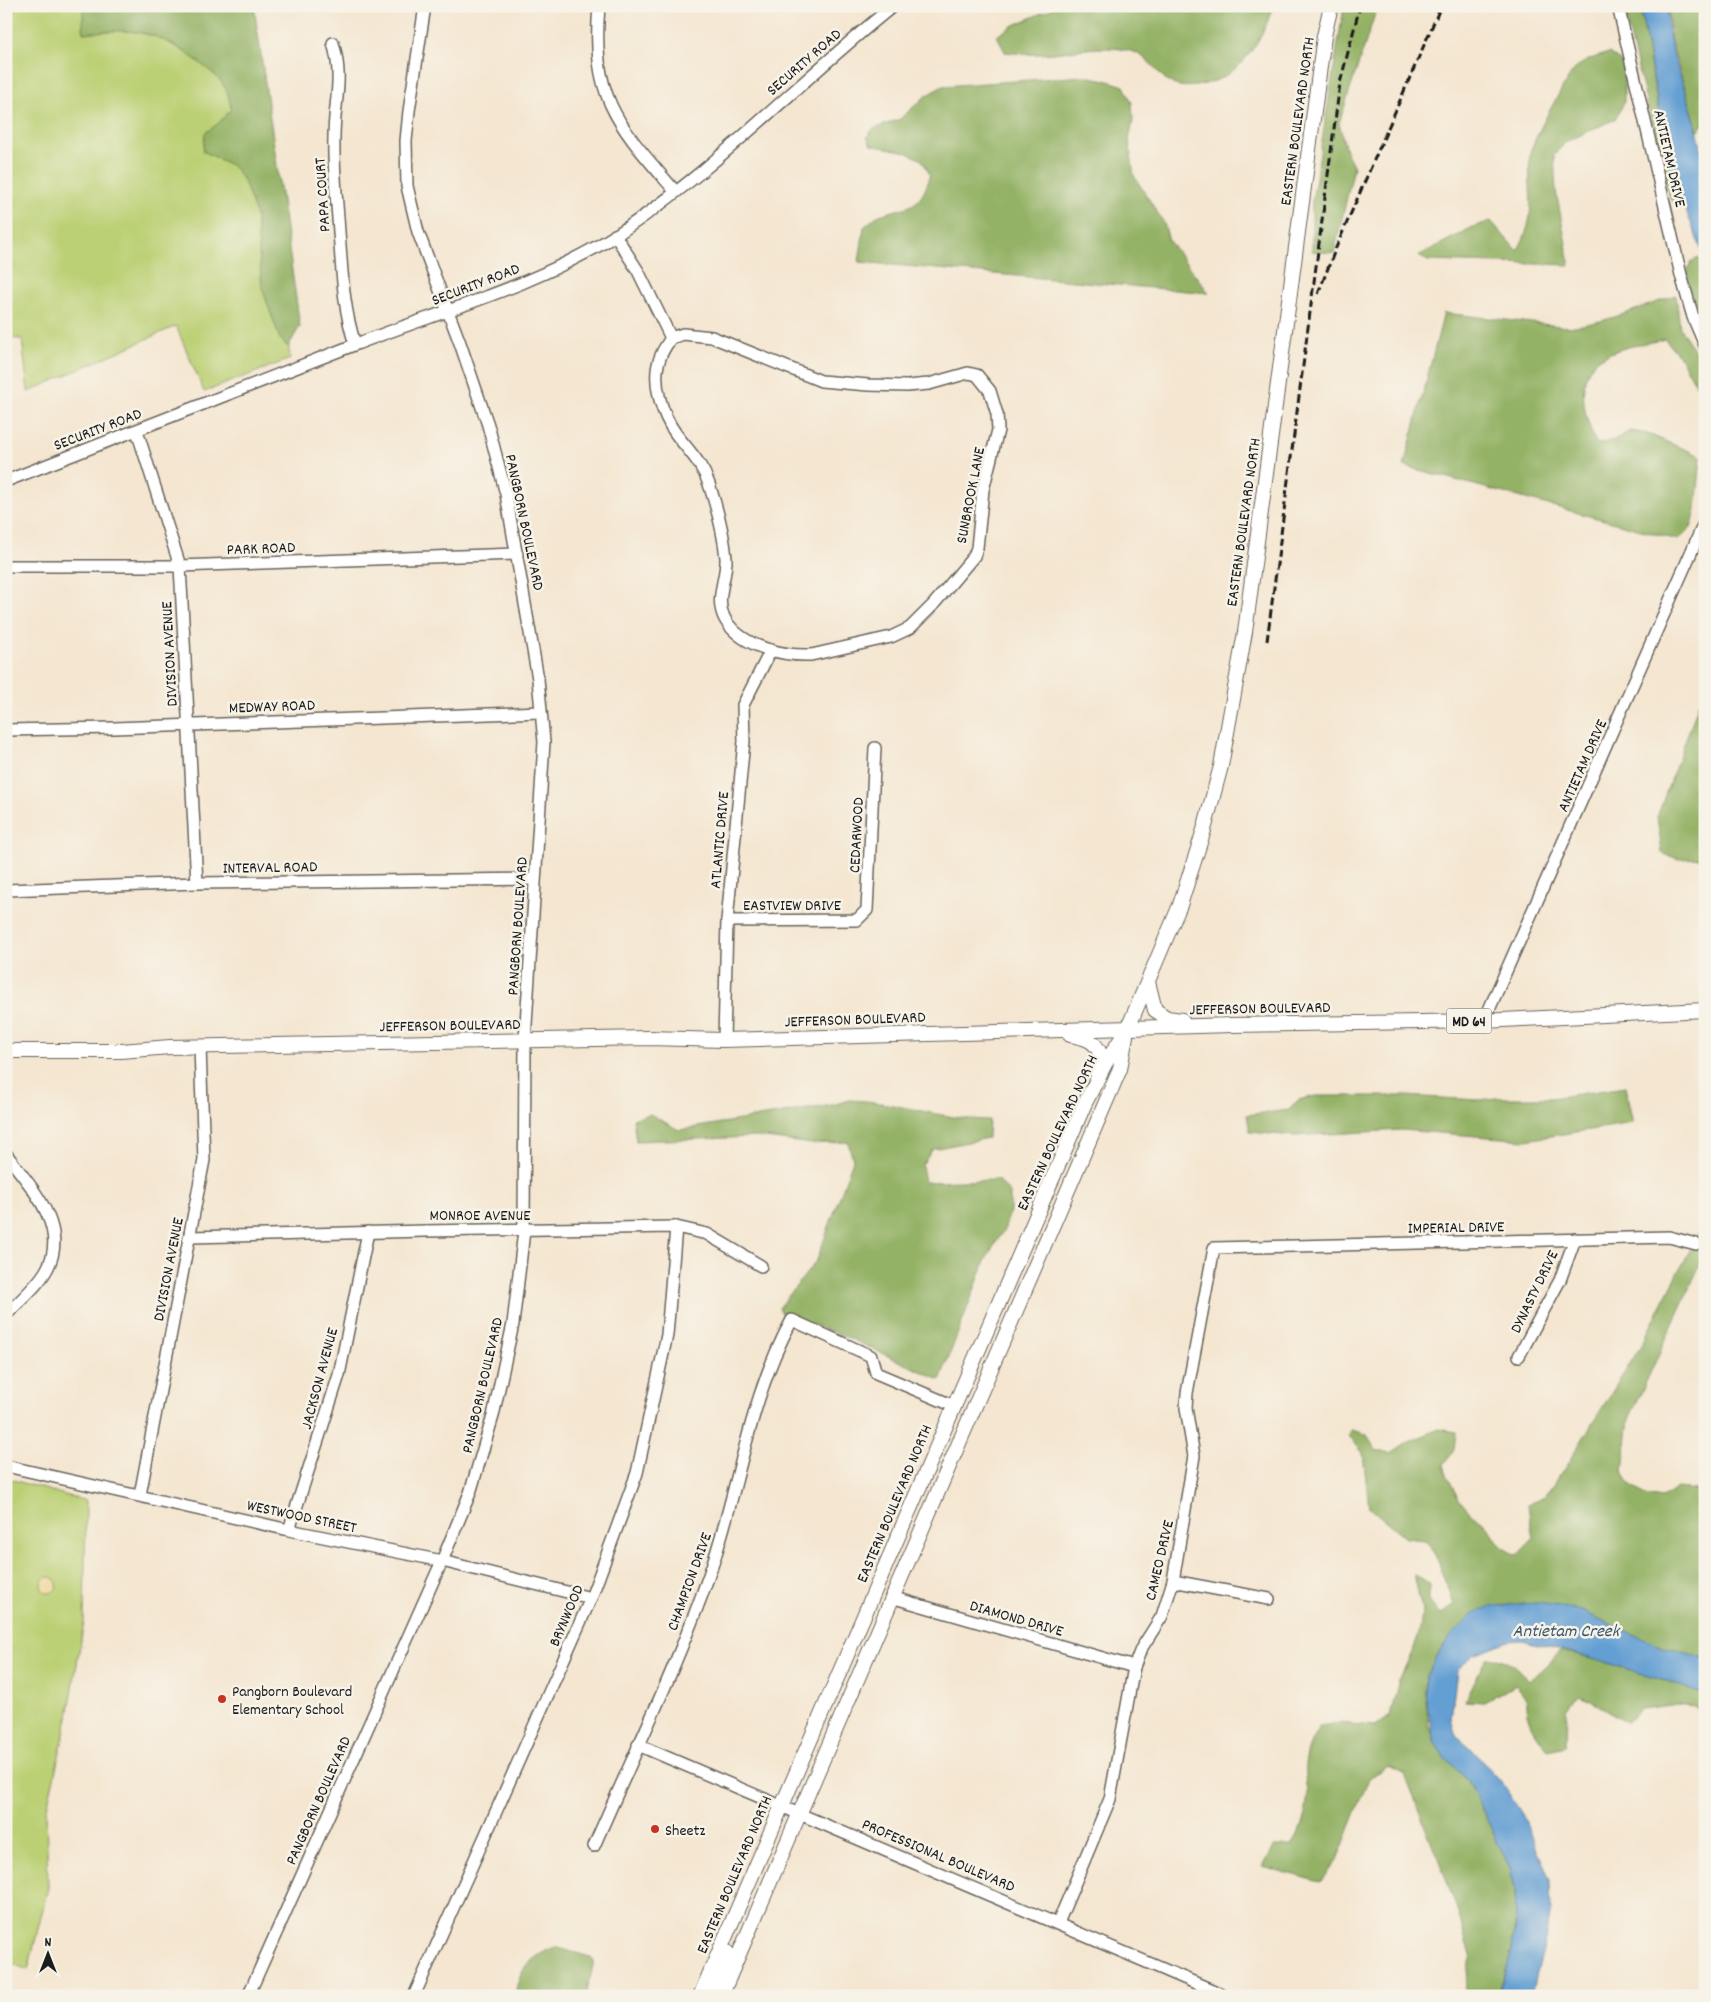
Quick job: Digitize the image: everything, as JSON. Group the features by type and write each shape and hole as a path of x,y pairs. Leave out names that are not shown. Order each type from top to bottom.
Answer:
{"main road":[{"name":"EASTERN BOULEVARD NORTH","path":"700,1996 1085,1103 1105,1064 1128,1028 1148,982 1180,905 1204,830 1235,696 1324,36 1331,6"},
{"path":"1148,982 1155,1010 1167,1018 1232,1025"},
{"name":"JEFFERSON BOULEVARD","path":"6,1051 121,1051 200,1047 525,1040 724,1040 1232,1025 1484,1021 1705,1010"},
{"name":"EASTERN BOULEVARD NORTH","path":"720,1996 1120,1069 1128,1028"},
{"path":"1042,1030 1088,1039 1097,1048 1100,1061 1085,1103"},
{"path":"932,1502 932,1483 958,1420 959,1412 954,1406"},
{"path":"891,1598 886,1590 887,1578 918,1504 922,1481"},
{"path":"720,1996 716,1983 724,1964 744,1893"}],"street":[{"name":"PANGBORN BOULEVARD","path":"248,1996 442,1561 470,1493 493,1416 513,1324 524,1231 525,1040 543,751 538,679 506,494 488,425 411,209 405,165 409,111 426,6"},
{"path":"599,6 598,59 601,80 609,102 624,129 675,191"},
{"name":"SECURITY ROAD","path":"6,481 555,268 615,235 675,191 893,6"},
{"name":"ANTIETAM DRIVE","path":"1618,6 1681,275 1692,317 1705,345"},
{"name":"PAPA COURT","path":"333,43 340,80 335,113 334,160 345,308 355,344"},
{"path":"615,235 638,271 671,338"},
{"name":"SUNBROOK LANE","path":"684,334 712,336 821,381 834,383 907,386 929,384 968,373 977,375 985,383 994,400 998,430 983,490 976,548 967,565 933,605 910,628 891,637 811,655 787,654 771,650 738,634 722,611 720,601 726,558 709,484 694,454 670,424 660,401 659,362 671,338 684,334"},
{"name":"DIVISION AVENUE","path":"137,431 180,566 196,883"},
{"name":"ANTIETAM DRIVE","path":"1484,1021 1705,521"},
{"name":"PARK ROAD","path":"6,566 180,566 517,554"},
{"name":"ATLANTIC DRIVE","path":"724,1040 727,921 744,742 743,705 771,650"},
{"name":"MEDWAY ROAD","path":"6,730 114,728 540,712"},
{"name":"CEDARWOOD","path":"857,920 867,910 876,748"},
{"name":"INTERVAL ROAD","path":"6,890 196,883 534,879"},
{"name":"EASTVIEW DRIVE","path":"727,921 857,920"},
{"name":"DIVISION AVENUE","path":"140,1495 204,1160 200,1047"},
{"path":"6,1154 31,1187 49,1216 55,1244 47,1269 6,1315"},
{"name":"MONROE AVENUE","path":"190,1238 368,1232 524,1231 676,1227 708,1234 761,1266"},
{"name":"BRYNWOOD","path":"414,1996 591,1598 637,1473 667,1335 676,1227"},
{"name":"JACKSON AVENUE","path":"289,1530 339,1375 368,1232"},
{"name":"IMPERIAL DRIVE","path":"1214,1248 1669,1236 1696,1244"},
{"name":"DYNASTY DRIVE","path":"1519,1356 1560,1280 1575,1239"},
{"name":"CAMEO DRIVE","path":"1058,1923 1110,1799 1134,1667 1141,1648 1162,1616 1173,1582 1194,1456 1186,1408 1187,1393 1214,1248"},
{"name":"CHAMPION DRIVE","path":"594,1846 688,1633 726,1522 769,1369 792,1320 871,1356 876,1373 954,1406"},
{"name":"WESTWOOD STREET","path":"6,1466 289,1530 442,1561 591,1598"},
{"path":"1173,1582 1269,1599"},
{"name":"DIAMOND DRIVE","path":"891,1598 1134,1667"},
{"name":"PROFESSIONAL BOULEVARD","path":"638,1744 782,1804 1226,1996"}],"green space":[{"path":"6,6 254,6 290,359 204,392 176,326 28,392 22,339 6,338"},
{"path":"83,6 254,6 300,326 288,347 280,339 262,288 256,215 244,181 233,166 203,151 205,133 219,123 231,109 228,93 222,82 185,52 158,38 145,34 117,31 83,33"},
{"path":"1058,6 1273,6 1262,34 1246,58 1235,69 1224,77 1210,83 1187,87 1175,85 1167,81 1149,62 1131,51 1097,48 1036,54 1005,52 997,36 1012,26"},
{"path":"1344,6 1380,6 1375,14 1339,123 1346,151 1354,167 1334,253 1312,251 1312,202"},
{"path":"1623,6 1640,6 1670,169 1687,210 1670,199"},
{"path":"1668,6 1705,6 1705,122 1698,131 1671,42"},
{"path":"1609,53 1624,64 1624,103 1615,119 1566,142 1554,155 1556,191 1570,265 1428,261 1418,256 1473,227 1491,221 1517,251 1524,238 1530,215 1530,154 1543,123 1572,72 1584,62"},
{"path":"1085,76 1124,86 1132,103 1133,121 1129,139 1134,176 1164,223 1169,241 1209,293 859,262 864,227 878,216 913,204 923,195 930,175 922,160 906,152 871,145 867,137 873,129 900,119 927,95 943,86"},
{"path":"1699,258 1705,272 1705,319 1683,281 1691,262"},
{"path":"1676,295 1680,328 1705,366 1705,383 1696,385 1681,358 1665,339 1623,349 1599,359 1591,367 1586,377 1584,400 1589,424 1597,444 1614,440 1630,431 1648,434 1701,456 1696,510 1691,528 1678,540 1404,466 1444,313 1568,327 1609,319"},
{"path":"1705,687 1705,858 1678,859 1662,853 1657,817"},
{"path":"1625,1087 1633,1123 1526,1140 1401,1130 1294,1136 1250,1132 1247,1115 1289,1110 1298,1100 1315,1096 1406,1096 1479,1100 1497,1098 1552,1098"},
{"path":"849,1100 867,1101 954,1117 989,1120 988,1138 933,1149 922,1165 925,1182 998,1180 1010,1193 1010,1211 1005,1228 986,1259 940,1380 851,1339 782,1313 779,1308 817,1260 853,1160 848,1142 812,1144 758,1137 636,1141 633,1119 650,1114 679,1130 832,1105"},
{"path":"1705,1221 1705,1254 1629,1419 1623,1471 1630,1485 1645,1495 1662,1498 1677,1488 1696,1490 1705,1495 1705,1658 1664,1647 1574,1608 1472,1615 1450,1637 1426,1676 1425,1693 1429,1727 1446,1760 1468,1780 1510,1867 1515,1889 1516,1915 1512,1950 1498,1996 1464,1996 1471,1959 1455,1903 1405,1774 1389,1766 1369,1778 1337,1861 1321,1882 1263,1867 1274,1846 1292,1846 1301,1827 1307,1801 1305,1762 1313,1737 1320,1726 1339,1723 1375,1726 1390,1716 1399,1680 1420,1630 1422,1611 1414,1574 1429,1584 1429,1601 1440,1615 1454,1605 1435,1555 1425,1540 1406,1538 1369,1507 1363,1453 1349,1436 1351,1430 1367,1434 1375,1450 1391,1453 1406,1443 1439,1429 1456,1432 1454,1450 1444,1465 1454,1490 1465,1507 1483,1522 1498,1542 1511,1553 1517,1555 1533,1539 1528,1505 1544,1497 1552,1488 1639,1349"},
{"path":"6,1478 86,1501 84,1622 68,1717 46,1812 48,1888 28,1970 6,1961"},
{"path":"1561,1651 1596,1659 1705,1694 1705,1715 1695,1706 1677,1704 1641,1709 1627,1721 1578,1696 1567,1710 1566,1746 1548,1750 1532,1727 1526,1699 1516,1685 1484,1702 1465,1701 1486,1658 1501,1659 1510,1663 1529,1681"},
{"path":"555,1947 590,1957 594,1961 586,1996 515,1996 523,1971 539,1955"}],"sand":[{"path":"49,1577 57,1585 49,1593 41,1585"}],"water":[{"path":"1640,6 1668,6 1668,22 1673,54 1694,117 1701,148 1705,196 1705,259 1670,169"},
{"name":"Antietam Creek","path":"1538,1603 1574,1608 1664,1647 1705,1658 1705,1694 1596,1659 1522,1640 1509,1641 1474,1654 1457,1671 1451,1718 1456,1735 1470,1747 1500,1780 1522,1814 1550,1880 1551,1909 1546,1940 1531,1996 1498,1996 1512,1950 1516,1915 1515,1889 1510,1868 1468,1780 1446,1760 1434,1742 1425,1693 1426,1676 1450,1637 1472,1615 1491,1606"}],"railway":[{"path":"1267,641 1340,83 1360,6"},
{"path":"1318,294 1335,250 1441,6"}],"place":[{"name":"Pangborn Boulevard Elementary School","path":"222,1699"},
{"name":"Sheetz","path":"655,1829"}]}
